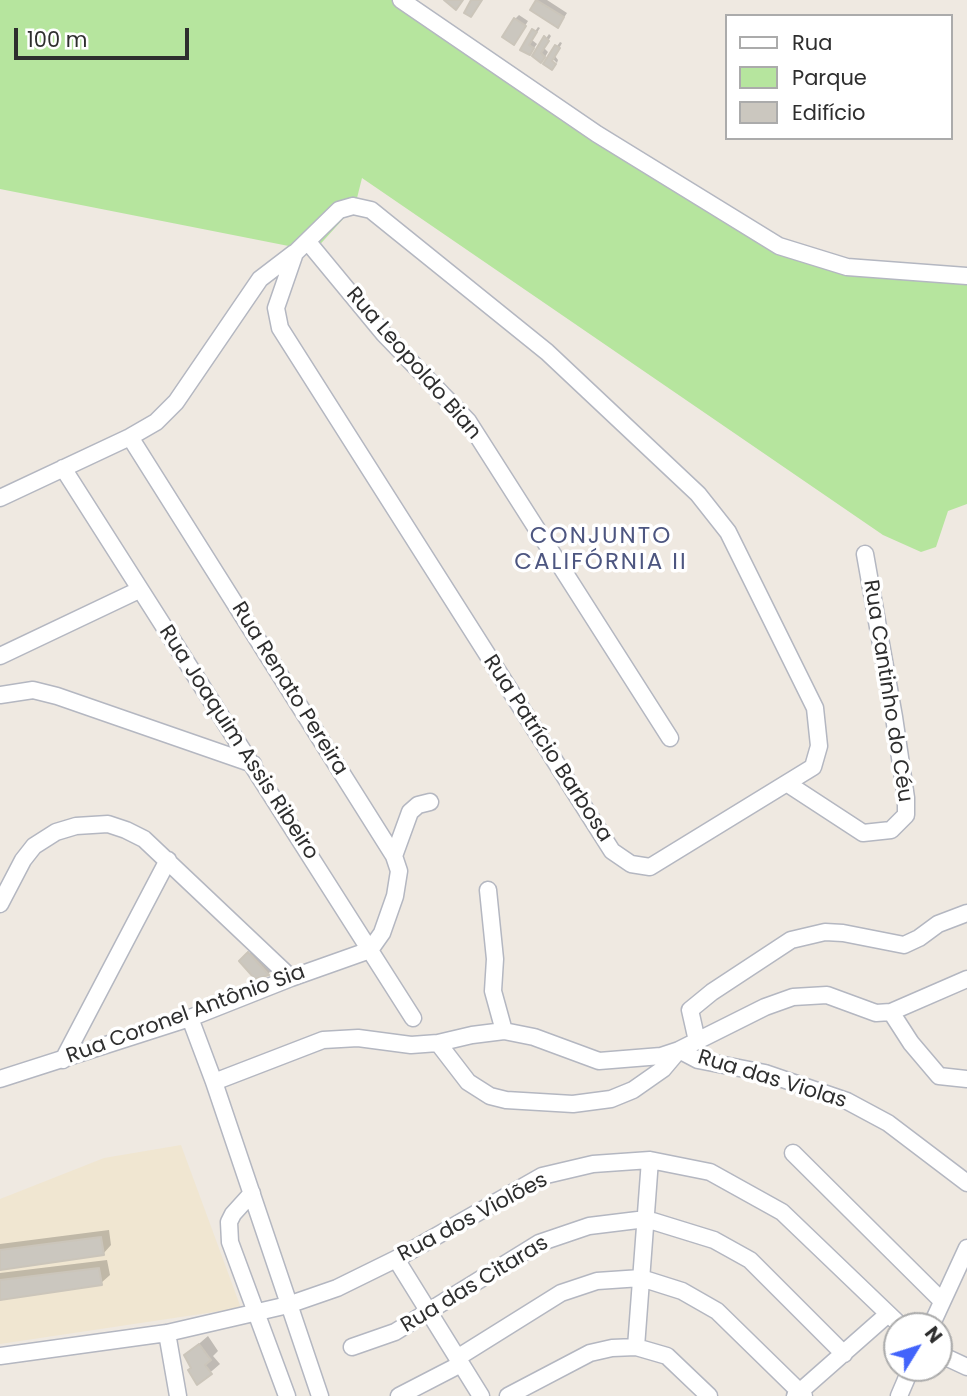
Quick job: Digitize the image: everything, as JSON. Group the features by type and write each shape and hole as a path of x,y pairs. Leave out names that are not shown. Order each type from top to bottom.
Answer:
{"street":[{"path":"401,0 597,134 779,246 847,267 967,276"},
{"name":"Rua Patrício Barbosa","path":"353,206 371,210 547,352 698,494 728,532 815,708 819,746 813,767 788,784 650,867 631,864 612,851 280,328 276,308 301,247 340,211 353,206"},
{"path":"0,498 156,422 176,402 260,279 301,247"},
{"name":"Rua Leopoldo Bian","path":"301,247 468,421 670,738"},
{"name":"Rua Renato Pereira","path":"130,437 394,856 399,871 395,896 382,933 370,950"},
{"name":"Rua Joaquim Assis Ribeiro","path":"63,468 413,1018"},
{"name":"Rua Cantinho do Céu","path":"788,784 863,833 891,830 906,815 894,717 865,554"},
{"path":"0,656 139,590"},
{"path":"0,695 33,690 57,696 253,764"},
{"path":"394,856 410,812 418,805 430,802"},
{"path":"0,904 23,860 34,846 56,832 76,826 108,824 144,839 291,978"},
{"path":"63,1059 168,860"},
{"path":"488,890 495,959 493,991 504,1031"},
{"path":"697,1041 690,1010 712,992 791,940 825,932 904,945 938,924 967,913"},
{"name":"Rua Coronel Antônio Sia","path":"0,1079 190,1018 370,950"},
{"path":"967,979 891,1012 911,1043 939,1076 967,1079"},
{"name":"Rua das Violas","path":"214,1082 323,1040 358,1038 411,1045 504,1031 534,1037 599,1061 661,1056 679,1050 765,1007 793,997 827,995 876,1013 891,1012"},
{"path":"190,1018 253,1194 315,1395"},
{"path":"438,1043 468,1082 489,1096 506,1100 573,1104 611,1099 633,1090 663,1069 679,1050"},
{"name":"Rua das Violas","path":"679,1050 698,1060 765,1073 847,1101 888,1123 967,1183"},
{"path":"793,1153 942,1301"},
{"path":"636,1347 650,1160"},
{"name":"Rua dos Violões","path":"0,1356 167,1333 288,1305 337,1288 397,1259 542,1176 593,1164 650,1160 710,1172 782,1212 886,1312"},
{"path":"253,1194 240,1205 229,1222 230,1242 287,1396"},
{"path":"229,1222 239,1216 251,1218 268,1242"},
{"name":"Rua das Citaras","path":"352,1347 395,1332 539,1243 589,1226 646,1219 715,1240 751,1260 844,1354"},
{"path":"937,1312 967,1248"},
{"path":"397,1259 481,1396"},
{"path":"399,1396 459,1361 561,1293 597,1281 641,1278 682,1291 717,1311 800,1395 883,1319"},
{"path":"167,1333 175,1396"},
{"path":"508,1396 590,1353 612,1348 636,1347 667,1356 709,1396"}],"shaded area":[{"path":"181,1145 241,1308 0,1344 0,1199 104,1158"}],"green space":[{"path":"0,0 399,0 778,247 846,268 967,277 967,504 948,511 936,547 921,552 883,535 362,178 355,206 314,251 0,189"}],"building":[{"path":"444,0 463,0 456,10"},
{"path":"471,0 482,0 471,17 464,13"},
{"path":"536,0 564,17 558,28 530,10"},
{"path":"514,18 526,26 514,45 502,37"},
{"path":"532,29 537,32 529,45 534,48 530,55 520,50"},
{"path":"544,36 549,41 541,53 545,57 541,63 532,56"},
{"path":"555,45 560,48 552,61 556,64 552,70 543,64"},
{"path":"248,952 269,975 255,979 239,961"},
{"path":"101,1237 104,1255 0,1270 0,1250"},
{"path":"99,1268 102,1285 0,1300 0,1280"},
{"path":"199,1344 211,1360 205,1365 212,1374 197,1385 188,1370 191,1368 184,1355"}],"district":[{"name":"CONJUNTO CALIFÓRNIA II","path":"601,550"}]}
